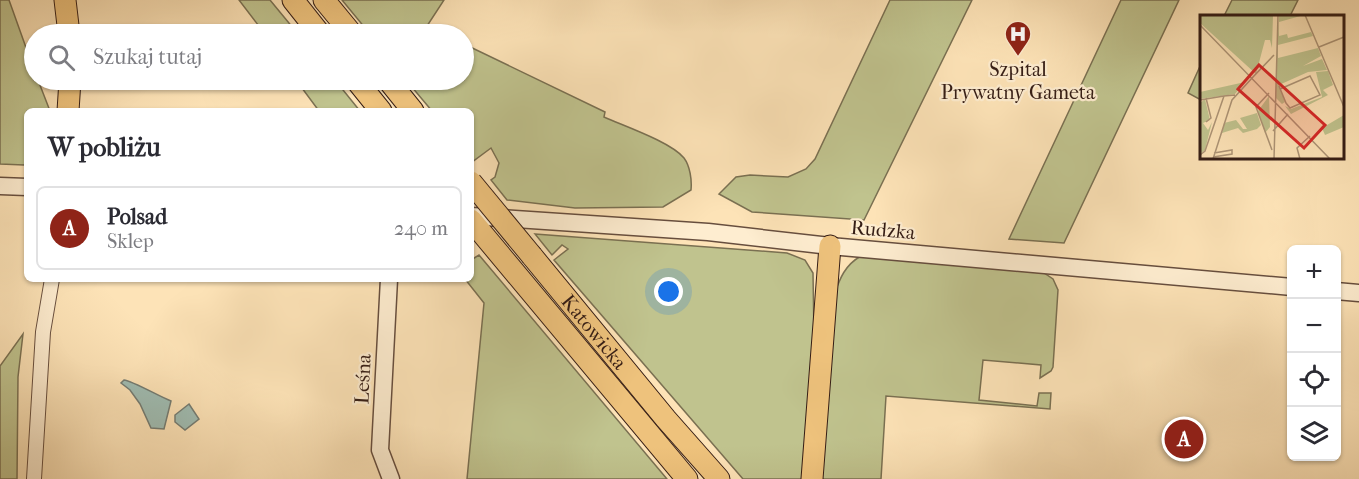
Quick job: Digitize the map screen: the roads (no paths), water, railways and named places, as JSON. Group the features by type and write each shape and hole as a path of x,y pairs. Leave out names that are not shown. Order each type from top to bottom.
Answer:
{"main road":[{"path":"65,0 68,24"},
{"path":"293,0 312,24"},
{"path":"324,0 344,24"},
{"path":"68,108 69,90"},
{"path":"364,90 379,108"},
{"path":"396,90 411,108"},
{"name":"Katowicka","path":"474,186 666,419 719,479"},
{"name":"Katowicka","path":"474,224 687,479"},
{"path":"812,479 830,246"},
{"path":"570,303 633,364 734,479"}],"street":[{"path":"0,186 24,187"},
{"name":"Rudzka","path":"474,216 708,232 830,246 1287,287"},
{"path":"34,479 44,332 52,282"},
{"name":"Leśna","path":"389,282 380,450 391,479"},
{"path":"1341,291 1359,293"}],"water":[{"path":"124,380 171,401 164,429 151,428 140,404 130,390 121,383"},
{"path":"189,404 199,419 185,430 175,422 175,415"}],"place":[{"name":"Szpital Prywatny Gameta","path":"1018,57"},
{"name":"Polsad","path":"1184,439"}]}
